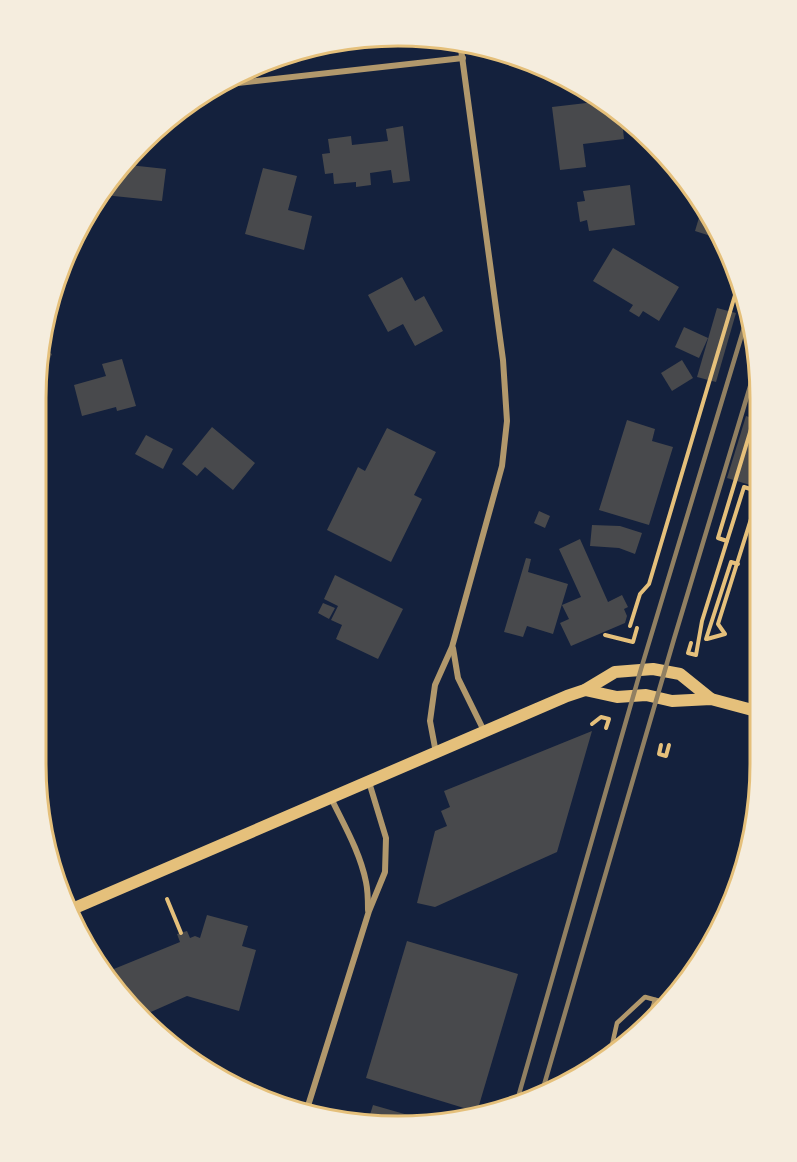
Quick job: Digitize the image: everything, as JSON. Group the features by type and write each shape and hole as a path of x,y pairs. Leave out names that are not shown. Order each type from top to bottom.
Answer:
{"main road":[{"path":"77,907 585,690 615,672 641,669 665,670 680,674 711,699"},
{"path":"585,690 617,697 646,695 672,701 711,699 750,709"}],"street":[{"path":"436,754 430,721 431,707 440,673 452,647 502,466 507,421 503,360 462,52"},
{"path":"245,82 463,58"},
{"path":"452,647 458,678 485,733"},
{"path":"308,1104 369,911 385,872 387,855 384,828 369,782"},
{"path":"331,798 362,866 369,911"}],"lane":[{"path":"612,1043 617,1023 645,997 658,1001"},
{"path":"653,1006 655,1000"}],"path":[{"path":"630,626 640,594 649,584 735,295"},
{"path":"727,541 718,538 750,433"},
{"path":"691,643 688,653 696,656 701,638 702,621 744,487 750,489"},
{"path":"701,638 707,639 725,634 718,624 750,524"},
{"path":"707,639 731,562 738,564"},
{"path":"605,635 633,642 637,628"},
{"path":"592,724 601,717 609,719 606,728"},
{"path":"661,745 659,754 666,756 669,745"},
{"path":"167,899 182,933"}],"building":[{"path":"589,103 623,127 624,139 583,144 586,167 560,170 552,107"},
{"path":"403,126 410,181 393,183 391,170 370,173 371,185 356,187 356,182 334,184 333,173 325,174 322,154 330,153 328,139 351,136 352,145 388,141 386,129"},
{"path":"134,166 166,169 162,201 111,196"},
{"path":"263,168 297,176 288,210 312,216 304,250 245,234"},
{"path":"630,185 635,225 589,231 587,220 580,222 577,202 585,201 583,191"},
{"path":"699,217 710,236 695,231"},
{"path":"613,248 679,287 659,321 643,311 639,317 629,311 633,305 593,281"},
{"path":"402,277 415,301 424,296 443,331 415,346 403,324 388,332 368,295"},
{"path":"717,308 736,313 716,382 697,377"},
{"path":"684,327 708,338 699,358 675,347"},
{"path":"122,359 136,406 117,411 116,407 82,416 74,385 106,376 102,364"},
{"path":"682,360 693,378 672,391 661,373"},
{"path":"746,416 750,417 750,485 727,478"},
{"path":"627,420 655,429 652,441 673,447 649,525 599,510"},
{"path":"212,427 255,463 233,490 205,467 197,476 182,464"},
{"path":"387,428 436,452 414,495 422,499 391,562 327,530 358,467 365,471"},
{"path":"146,435 173,449 163,469 135,454"},
{"path":"539,511 550,516 545,528 534,523"},
{"path":"592,525 620,526 642,533 635,554 619,548 590,546"},
{"path":"580,539 608,602 622,595 628,607 624,609 627,616 625,623 571,646 560,623 569,619 562,605 581,597 559,549"},
{"path":"526,558 531,559 528,572 568,584 553,634 527,626 523,637 504,632"},
{"path":"335,575 403,609 378,659 336,639 342,625 331,620 338,606 324,599"},
{"path":"323,603 335,608 329,619 318,613"},
{"path":"592,731 557,852 435,907 417,903 435,831 447,826 441,811 450,807 444,791"},
{"path":"207,915 248,926 242,946 256,950 239,1011 187,996 150,1012 113,969 180,942 177,934 187,931 190,938 195,936 200,938"},
{"path":"407,941 518,974 479,1106 467,1109 366,1078"},
{"path":"373,1105 410,1116 398,1116 370,1114"}],"railway":[{"path":"519,1094 641,669 744,329"},
{"path":"544,1084 750,387"}]}
